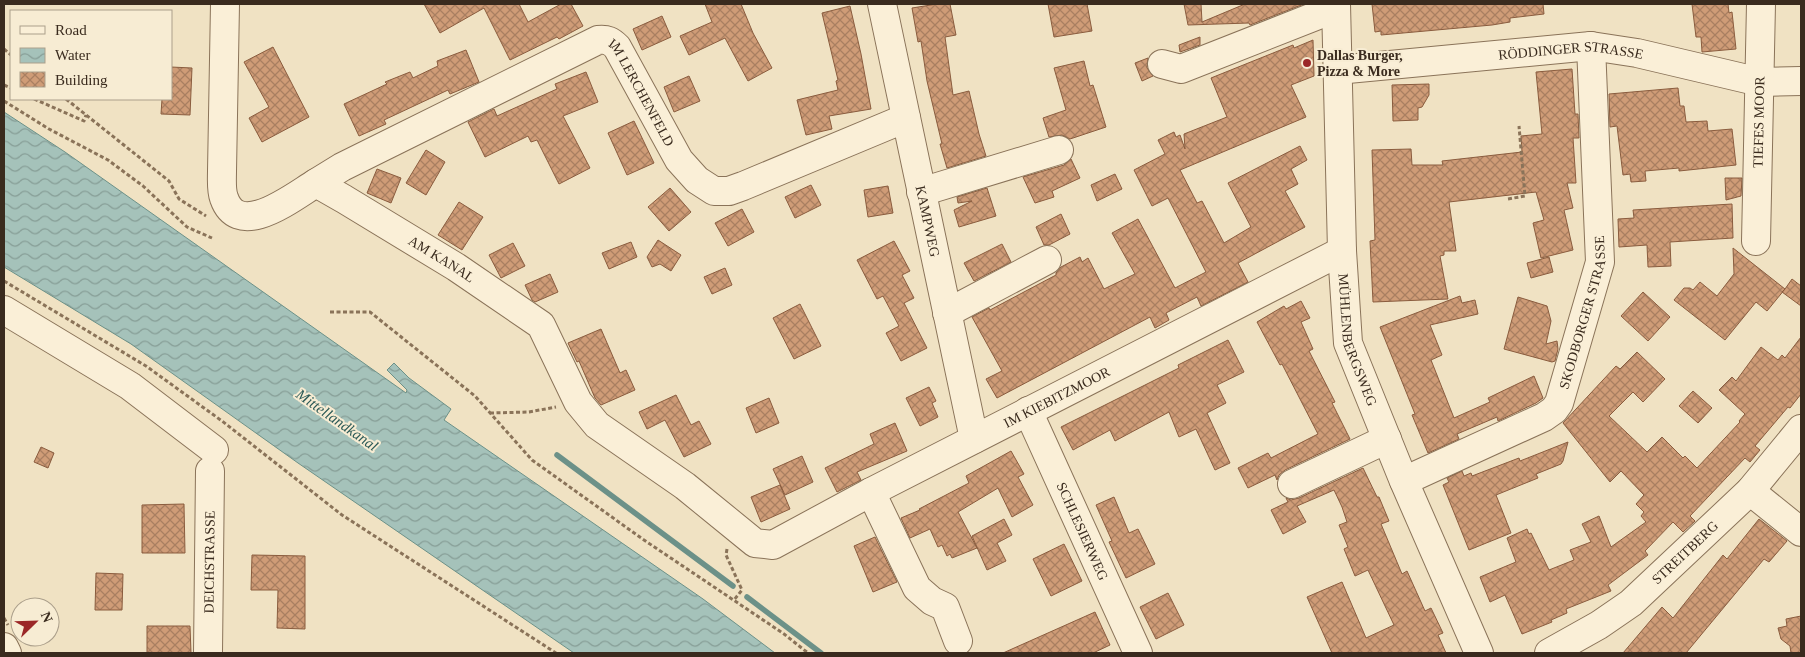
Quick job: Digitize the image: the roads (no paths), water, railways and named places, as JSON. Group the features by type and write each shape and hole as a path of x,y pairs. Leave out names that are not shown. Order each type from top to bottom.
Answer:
{"street":[{"path":"225,4 222,171 224,199 231,209 239,214 248,217 257,216 266,213 316,184"},
{"name":"KAMPWEG","path":"882,4 974,439"},
{"name":"TIEFES MOOR","path":"1756,241 1761,4"},
{"path":"1162,64 1181,69 1336,6"},
{"name":"MÜHLENBERGSWEG","path":"1336,6 1342,251 1348,343 1404,481 1479,653"},
{"name":"IM LERCHENFELD","path":"316,184 342,167 598,40 605,39 612,41 617,48 679,160 697,180 714,191 729,191 743,186 906,118"},
{"name":"RÖDDINGER STRASSE","path":"1337,70 1591,46 1637,54 1760,82 1801,81"},
{"name":"SKODBORGER STRASSE","path":"1404,481 1544,417 1554,410 1559,403 1600,262 1591,46"},
{"path":"921,192 1059,150"},
{"name":"AM KANAL","path":"316,184 456,267 541,325 578,402 597,425 685,486 755,543 774,545"},
{"name":"IM KIEBITZMOOR","path":"774,545 1028,410 1342,251"},
{"path":"947,313 1047,260"},
{"name":"DEICHSTRASSE","path":"4,310 130,386 212,460 208,653"},
{"name":"SCHLESIERWEG","path":"1028,410 1138,653"},
{"name":"STREITBERG","path":"1549,653 1599,625 1631,603 1750,492 1799,436"},
{"path":"1292,484 1387,439"},
{"path":"871,492 917,588 932,600 945,607 958,641"},
{"path":"1750,492 1801,532"},
{"path":"4,647 7,653"}],"water":[{"name":"Mittellandkanal","path":"4,112 65,152 406,393 407,390 387,370 394,363 409,378 451,409 444,420 703,599 775,653 574,653 298,463 131,344 4,267"}],"waterway":[{"path":"557,455 733,586"},
{"path":"747,597 821,653"}],"place":[{"name":"Dallas Burger, Pizza & More","path":"1307,63"}]}
